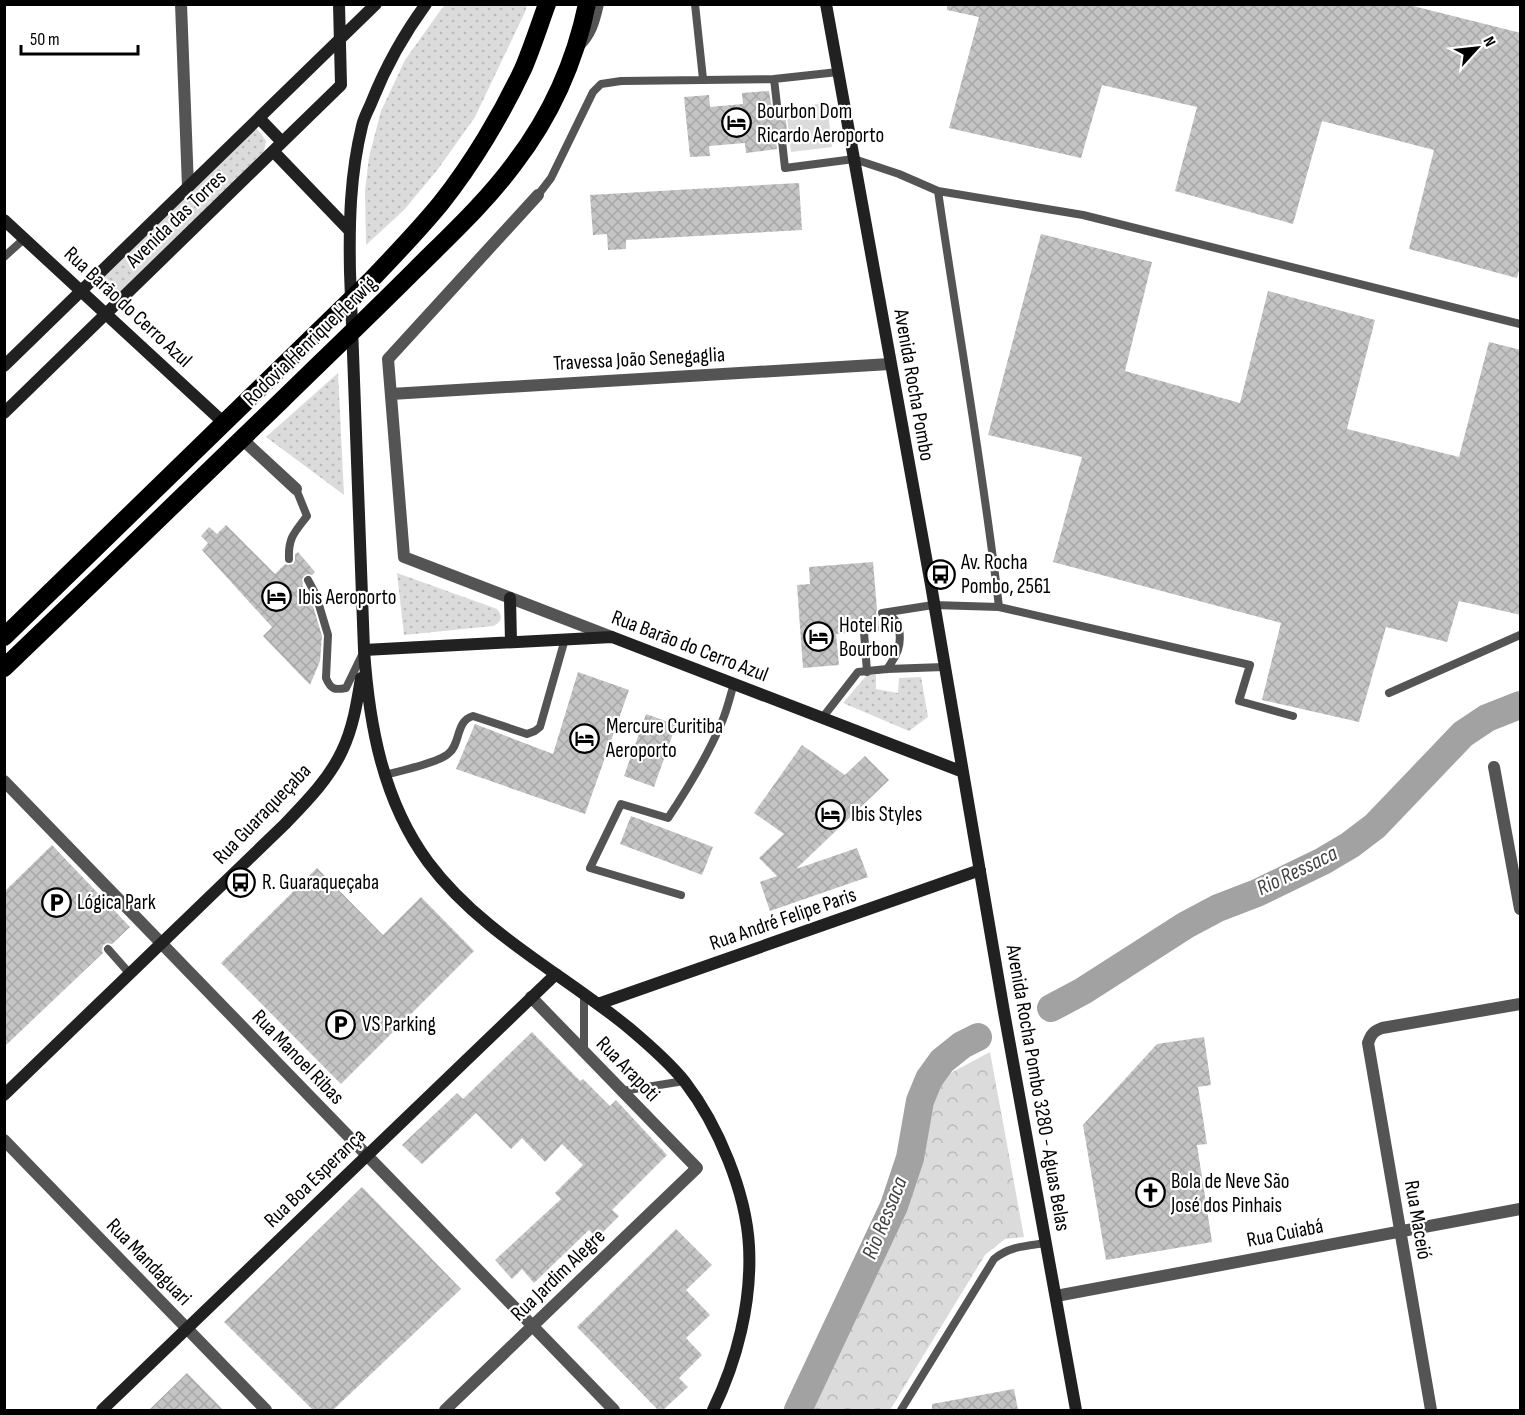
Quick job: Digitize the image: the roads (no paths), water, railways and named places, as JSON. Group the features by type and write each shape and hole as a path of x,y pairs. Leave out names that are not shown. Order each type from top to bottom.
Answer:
{"highway":[{"name":"Rodovia Henrique Herwig","path":"4,637 370,282 417,232 442,202 497,117 523,70 547,4"},
{"name":"Rodovia Henrique Herwig","path":"4,668 368,316 458,227 513,166 533,138 550,108 573,53 587,4"}],"main road":[{"path":"339,4 340,39"},
{"name":"Avenida das Torres","path":"4,366 376,4"},
{"path":"426,4 396,51 363,123 351,190 350,283 364,650 374,732 385,776 397,807 428,861 450,889 498,931 598,1004 659,1055 684,1081 718,1135 731,1166 742,1204 749,1245 749,1277 744,1315 735,1354 713,1410"},
{"name":"Avenida Rocha Pombo","path":"826,4 963,772"},
{"name":"Avenida das Torres","path":"4,413 341,85 340,39"},
{"path":"259,118 278,147 349,230"},
{"name":"Rua Barão do Cerro Azul","path":"4,220 224,423"},
{"path":"510,598 511,642"},
{"path":"364,650 612,637"},
{"name":"Rua Barão do Cerro Azul","path":"612,637 963,772"},
{"name":"Rua Guaraqueçaba","path":"4,1095 308,800 342,751 352,725 364,650"},
{"name":"Avenida Rocha Pombo 3280 - Aguas Belas","path":"963,772 1076,1410"},
{"name":"Rua André Felipe Paris","path":"598,1004 980,870"},
{"name":"Rua Boa Esperança","path":"102,1410 556,974"}],"street":[{"path":"181,4 188,187"},
{"path":"391,394 388,359 538,195"},
{"name":"Travessa João Senegaglia","path":"391,394 890,364"},
{"name":"Rua Barão do Cerro Azul","path":"391,394 404,557 612,637"},
{"path":"242,439 296,489"},
{"path":"1494,767 1521,909"},
{"name":"Rua Manoel Ribas","path":"4,782 84,871 161,944 614,1410"},
{"name":"Rua Arapoti","path":"531,997 697,1168"},
{"name":"Rua Maceió","path":"1431,1410 1368,1042 1375,1031 1382,1028 1521,1004"},
{"name":"Rua Mandaguari","path":"4,1140 266,1410"},
{"name":"Rua Jardim Alegre","path":"445,1410 697,1168"},
{"name":"Rua Cuiabá","path":"1056,1296 1521,1209"}],"lane":[{"path":"573,53 587,42 600,4"},
{"path":"695,4 703,79"},
{"path":"538,195 551,178 593,92 601,84 621,81 774,79 838,72"},
{"path":"774,79 777,105"},
{"path":"782,141 785,168 854,159 899,174 938,191 1083,215 1521,324"},
{"path":"938,191 999,607"},
{"path":"4,257 25,238"},
{"path":"289,559 291,537 307,516 296,489"},
{"path":"308,580 316,595 328,635 326,678 329,685 336,689 346,688 364,650"},
{"path":"887,669 896,656 901,641 897,622 889,614 880,614 933,605 999,607 1250,665 1239,701 1293,716"},
{"path":"864,632 867,672"},
{"path":"1389,693 1521,635"},
{"path":"385,776 449,754 463,722 468,717 473,716 527,734 535,731 540,727 565,639"},
{"path":"823,717 858,672 944,667"},
{"path":"681,895 590,868 621,804 668,818 709,750 722,722 734,683"},
{"path":"108,949 130,974"},
{"path":"584,994 584,1052"},
{"path":"622,1091 684,1081"},
{"path":"901,1410 994,1259 1013,1248 1046,1242"}],"waterway":[{"name":"Rio Ressaca","path":"1051,1008 1083,991 1186,925 1218,908 1257,893 1323,861 1350,845 1375,826 1463,734 1487,718 1520,705"},
{"name":"Rio Ressaca","path":"798,1410 894,1206 910,1158 920,1101 929,1079 942,1061 962,1045 978,1037"}],"place":[{"name":"Bourbon Dom Ricardo Aeroporto","path":"736,123"},
{"name":"Av. Rocha Pombo, 2561","path":"940,574"},
{"name":"Ibis Aeroporto","path":"277,597"},
{"name":"Hotel Rio Bourbon","path":"818,637"},
{"name":"Mercure Curitiba Aeroporto","path":"585,738"},
{"name":"Ibis Styles","path":"830,814"},
{"name":"R. Guaraqueçaba","path":"241,882"},
{"name":"Lógica Park","path":"56,902"},
{"name":"VS Parking","path":"341,1024"},
{"name":"Bola de Neve São José dos Pinhais","path":"1150,1193"}]}
